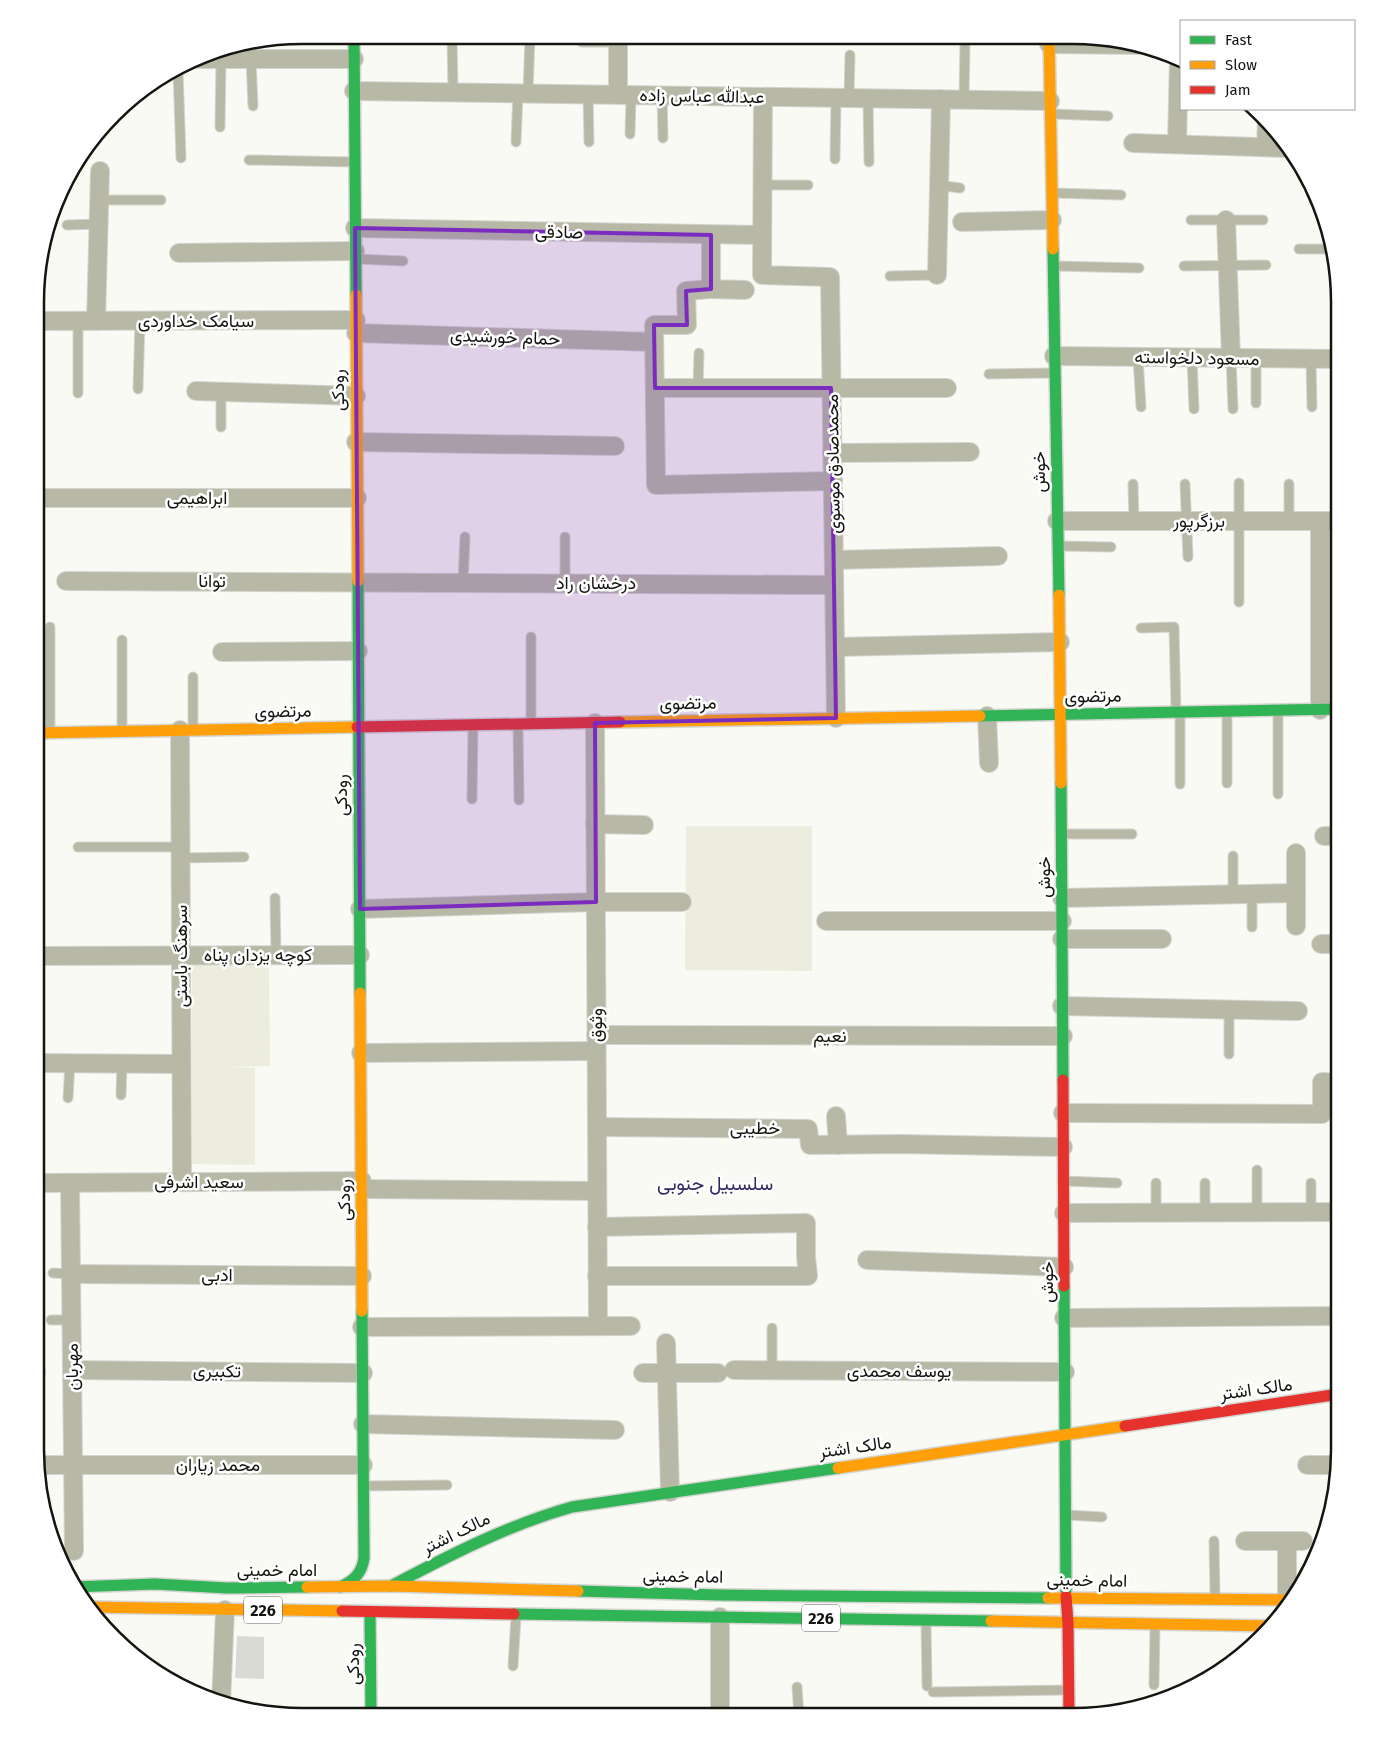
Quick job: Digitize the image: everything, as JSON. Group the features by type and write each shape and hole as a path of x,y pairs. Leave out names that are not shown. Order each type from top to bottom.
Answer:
{"main road":[{"name":"رودکی","path":"340,1587 351,1582 359,1573 364,1562 354,44"},
{"name":"خوش","path":"1049,44 1061,714 1065,1515 1069,1708"},
{"name":"مرتضوی","path":"44,732 1331,709"},
{"name":"مالک اشتر","path":"390,1586 500,1531 535,1517 590,1504 1331,1395"},
{"path":"92,1574 155,1584"},
{"name":"امام خمینی","path":"82,1587 155,1584 227,1588 390,1586 718,1595 1284,1600"},
{"path":"767,1594 768,1617"},
{"name":"226","path":"96,1607 1263,1626"},
{"path":"105,1617 155,1608"},
{"name":"رودکی","path":"370,1612 371,1708"}],"street":[{"path":"619,44 625,94"},
{"path":"213,59 354,59"},
{"path":"1176,144 1179,66"},
{"name":"عبدالله عباس زاده","path":"354,90 941,99 1050,107"},
{"path":"762,235 763,97"},
{"path":"937,275 941,99"},
{"path":"1266,147 1267,131"},
{"path":"1133,143 1281,148"},
{"path":"96,321 100,171"},
{"path":"962,222 1052,220"},
{"path":"1226,220 1232,358"},
{"name":"صادقی","path":"355,228 762,235"},
{"path":"711,234 711,289"},
{"name":"محمدصادق موسوی","path":"762,235 762,275 830,277 836,718"},
{"path":"179,253 355,255"},
{"path":"745,290 711,289 686,291 687,325 654,325 656,485 833,481"},
{"name":"سیامک خداوردی","path":"44,321 140,321 356,327"},
{"name":"حمام خورشیدی","path":"356,327 654,342"},
{"name":"مسعود دلخواسته","path":"1054,365 1138,357 1331,359"},
{"path":"655,388 947,388"},
{"path":"196,391 356,396"},
{"path":"356,442 615,446"},
{"path":"832,453 970,452"},
{"name":"ابراهیمی","path":"44,498 357,498"},
{"name":"برزگرپور","path":"1057,521 1331,521"},
{"path":"1320,521 1320,710"},
{"path":"834,560 998,556"},
{"name":"توانا","path":"66,580 357,582"},
{"name":"درخشان راد","path":"357,582 834,585"},
{"path":"835,648 1060,642"},
{"path":"222,652 358,652"},
{"path":"987,716 988,763"},
{"name":"وثوق","path":"595,723 598,1326"},
{"name":"سرهنگ باستی","path":"182,1182 180,853 186,730"},
{"path":"595,824 644,825"},
{"path":"1296,853 1296,926"},
{"path":"1062,898 1296,893"},
{"path":"360,909 596,902 682,902"},
{"path":"826,921 1062,930 1162,939"},
{"name":"کوچه یزدان پناه","path":"44,956 360,954"},
{"path":"1062,1006 1298,1011"},
{"name":"نعیم","path":"361,1053 596,1043 1063,1036"},
{"path":"44,1063 181,1064"},
{"path":"1063,1113 1322,1114 1322,1082 1331,1082"},
{"path":"836,1116 838,1145"},
{"name":"خطیبی","path":"597,1127 808,1129 810,1145 900,1144 1063,1147"},
{"name":"سعید اشرفی","path":"44,1183 182,1182 597,1192"},
{"name":"مهربان","path":"70,1183 74,1552"},
{"path":"1064,1213 1331,1212"},
{"path":"597,1227 806,1224 808,1276 598,1276"},
{"path":"867,1260 1064,1267"},
{"name":"ادبی","path":"71,1274 362,1276"},
{"path":"1064,1318 1331,1316"},
{"path":"362,1327 631,1326"},
{"path":"666,1343 670,1492"},
{"name":"تکبیری","path":"72,1370 363,1373"},
{"name":"یوسف محمدی","path":"642,1373 772,1370 1064,1372"},
{"path":"363,1424 615,1430"},
{"name":"محمد زیاران","path":"44,1465 363,1465"},
{"path":"1307,1465 1331,1465"},
{"path":"1245,1542 1295,1542 1291,1589"},
{"path":"218,1695 225,1610"},
{"path":"720,1618 720,1708"}],"lane":[{"path":"452,44 453,92"},
{"path":"516,142 529,44"},
{"path":"964,100 965,44"},
{"path":"836,159 842,98 850,56"},
{"path":"220,127 221,59"},
{"path":"251,59 253,106"},
{"path":"178,75 181,158"},
{"path":"588,94 589,142"},
{"path":"625,94 630,134"},
{"path":"662,95 663,138"},
{"path":"868,98 869,162"},
{"path":"1050,107 1108,116"},
{"path":"249,160 354,162"},
{"path":"763,185 808,186"},
{"path":"938,186 960,188"},
{"path":"1051,193 1121,195"},
{"path":"99,200 161,200"},
{"path":"1191,220 1262,220"},
{"path":"67,225 99,224"},
{"path":"1299,249 1326,249"},
{"path":"355,255 403,261"},
{"path":"1184,266 1266,265"},
{"path":"1053,266 1139,268"},
{"path":"890,276 937,275"},
{"path":"78,321 78,393"},
{"path":"138,389 140,321"},
{"path":"698,388 699,354"},
{"path":"1138,357 1141,407"},
{"path":"1192,358 1194,410"},
{"path":"1232,358 1232,409"},
{"path":"1256,358 1256,403"},
{"path":"1311,359 1312,408"},
{"path":"989,374 1054,365"},
{"path":"221,392 221,427"},
{"path":"1239,483 1239,602"},
{"path":"1133,484 1134,520"},
{"path":"1186,484 1188,557"},
{"path":"1289,484 1289,521"},
{"path":"464,583 465,537"},
{"path":"565,537 565,583"},
{"path":"1058,546 1111,547"},
{"path":"50,627 50,732"},
{"path":"1141,628 1174,627 1180,784"},
{"path":"531,637 531,724"},
{"path":"122,640 122,731"},
{"path":"186,730 193,677"},
{"path":"1278,710 1278,794"},
{"path":"1227,711 1227,783"},
{"path":"518,724 519,800"},
{"path":"472,725 472,799"},
{"path":"1062,834 1132,834"},
{"path":"78,847 244,857"},
{"path":"1233,856 1233,894"},
{"path":"1252,894 1252,927"},
{"path":"275,898 276,955"},
{"path":"1229,1009 1229,1054"},
{"path":"68,1098 70,1064"},
{"path":"120,1095 122,1064"},
{"path":"1257,1170 1257,1212"},
{"path":"1064,1181 1116,1183"},
{"path":"1156,1183 1156,1213"},
{"path":"1205,1183 1205,1212"},
{"path":"1311,1183 1311,1212"},
{"path":"54,1274 71,1274"},
{"path":"50,1320 72,1320"},
{"path":"772,1328 772,1370"},
{"path":"364,1486 447,1485"},
{"path":"1065,1515 1102,1517"},
{"path":"1214,1541 1215,1599"},
{"path":"513,1666 516,1614"},
{"path":"926,1621 930,1689 1069,1690"},
{"path":"1154,1685 1155,1624"},
{"path":"797,1687 799,1708"}],"highlighted area":[{"path":"355,228 711,235 711,289 686,291 687,325 654,325 655,388 831,388 836,718 595,723 596,902 360,909"}],"shaded area":[{"path":"686,826 812,826 812,971 685,970"},
{"path":"192,963 269,963 270,1066 225,1067 255,1068 255,1165 192,1164"}],"building":[{"path":"237,1636 264,1637 264,1679 235,1678"}],"traffic: fast":[{"path":"354,44 356,295"},
{"path":"1053,249 1059,595"},
{"path":"358,581 360,993"},
{"path":"980,716 1331,709"},
{"path":"1061,783 1063,1080"},
{"path":"1064,1286 1066,1596"},
{"path":"340,1587 356,1576 364,1558 362,1311"},
{"path":"391,1586 457,1552 502,1532 572,1507 838,1468"},
{"path":"82,1587 155,1584 227,1588 307,1587"},
{"path":"578,1591 719,1595 1048,1598"},
{"path":"370,1612 371,1708"},
{"path":"514,1614 991,1621"}],"traffic: slow":[{"path":"1049,44 1053,249"},
{"path":"356,295 358,581"},
{"path":"1059,595 1061,783"},
{"path":"620,722 980,716"},
{"path":"44,733 357,727"},
{"path":"360,993 362,1311"},
{"path":"838,1468 1125,1426"},
{"path":"307,1587 391,1586 578,1591"},
{"path":"1048,1598 1284,1600"},
{"path":"96,1607 342,1611"},
{"path":"991,1621 1263,1626"}],"traffic: jam":[{"path":"357,727 620,722"},
{"path":"1063,1080 1064,1286"},
{"path":"1125,1426 1331,1395"},
{"path":"1066,1596 1069,1708"},
{"path":"342,1611 514,1614"}],"district":[{"name":"سلسبیل جنوبی","path":"715,1183"}]}
